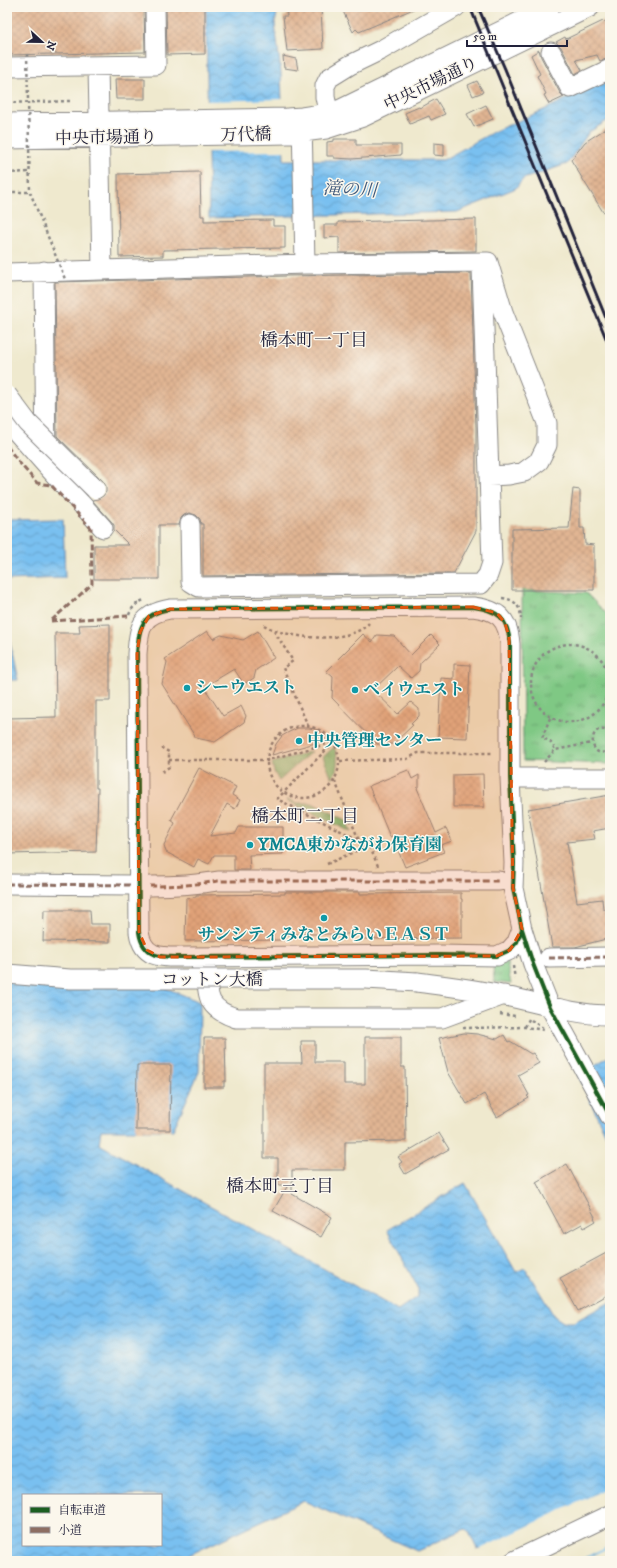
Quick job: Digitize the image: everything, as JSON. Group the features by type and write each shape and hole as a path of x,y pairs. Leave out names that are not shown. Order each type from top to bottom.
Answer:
{"street":[{"path":"7,67 156,65 155,7"},
{"path":"330,120 325,86 329,78 456,7"},
{"name":"中央市場通り","path":"330,120 363,99 550,7"},
{"name":"中央市場通り","path":"296,131 330,120 363,117 590,7"},
{"path":"551,52 570,88 610,69"},
{"path":"98,66 102,270"},
{"name":"中央市場通り","path":"7,123 99,129 205,127"},
{"name":"万代橋","path":"205,127 296,131"},
{"name":"中央市場通り","path":"7,139 99,129"},
{"path":"296,131 304,219 305,264"},
{"path":"190,524 191,582 199,587 481,584 488,575 492,564 482,262"},
{"path":"7,273 305,264 488,262 502,312 547,423 547,445 539,461 524,472 510,475 489,476"},
{"path":"44,271 46,465"},
{"path":"7,395 28,423 95,489"},
{"path":"7,421 103,528"},
{"path":"522,929 517,942 510,950 497,956 160,957 153,954 143,945 139,932 137,654 140,632 146,619 159,611 178,609 473,607 492,611 500,616 505,623 509,637 510,778 514,863 513,888 522,929 533,964 550,1007 610,1116"},
{"path":"510,778 610,778"},
{"path":"150,886 197,885 218,881 499,881"},
{"path":"7,884 132,885"},
{"path":"185,957 197,962 207,972 207,992 212,1004 221,1013 236,1018 442,1018 504,995"},
{"path":"207,972 227,957"},
{"path":"549,958 610,957"},
{"name":"コットン大橋","path":"7,974 70,979 366,979 417,982 504,995 581,1014 610,1016"},
{"path":"514,1561 610,1515"}],"path":[{"path":"27,54 30,192 66,279"},
{"path":"7,103 70,101"},
{"path":"7,173 29,172"},
{"path":"7,192 30,192"},
{"path":"260,623 274,631 304,636 337,637 354,633 366,627 372,620"},
{"path":"274,631 293,661 283,668 308,726"},
{"path":"572,644 585,647 596,653 604,663 608,675 609,688 605,700 598,711 588,719 575,722 562,722 550,718 540,709 533,698 530,685 532,672 538,660 547,651 559,645 572,644"},
{"path":"550,718 542,738 552,743 555,750"},
{"path":"308,726 318,728 325,732 334,742 339,753 339,769 335,780 328,790 314,797 298,798 283,792 272,781 267,760 270,749 279,735 293,727 308,726"},
{"path":"610,733 605,730 598,731 593,736 592,743 592,746 598,751 601,752 609,750 610,755"},
{"path":"168,760 267,760 334,742"},
{"path":"334,742 277,799 359,840"},
{"path":"538,779 544,761 555,750 592,743"},
{"path":"162,748 168,752 169,767 162,772"},
{"path":"340,761 407,759 418,753 494,754 496,750"},
{"path":"335,780 362,848"},
{"path":"327,864 369,845 385,882"},
{"path":"513,963 515,979"},
{"path":"531,1012 530,1019 525,1028 545,1030"},
{"path":"494,1014 518,1016"},
{"path":"524,1018 534,1020 547,1033"}],"highlighted area":[{"path":"473,607 497,613 505,623 509,637 513,888 522,929 510,950 497,956 160,957 147,950 139,932 137,654 140,632 149,616 170,609"}],"green space":[{"path":"522,590 586,593 610,617 610,764 523,761"},
{"path":"334,747 337,755 337,763 336,771 332,779 323,757"},
{"path":"312,751 279,781 274,772 272,763"},
{"path":"287,799 298,803 312,803 346,820 351,832 286,800"},
{"path":"506,959 511,984 494,982 493,962"}],"water":[{"name":"滝の川","path":"206,7 278,7 275,24 281,73 284,160 443,160 495,131 546,109 610,77 610,119 589,132 567,164 523,179 516,188 457,212 209,218"},
{"path":"63,519 65,578 7,580 7,520"},
{"path":"7,629 18,680 9,680 9,689 7,689"},
{"path":"7,967 154,983 200,1002 199,1072 173,1130 101,1130 99,1144 398,1310 418,1296 418,1288 387,1230 465,1183 516,1272 525,1268 554,1316 563,1322 574,1322 610,1302 610,1561 486,1561 480,1548 477,1549 468,1530 465,1529 417,1551 304,1501 176,1561 7,1561"},
{"path":"610,1056 610,1144 578,1075"}],"pier":[{"path":"284,99 285,151 206,152 205,101"},
{"path":"610,1487 610,1545 577,1561 484,1561 478,1550"},
{"path":"610,1547 610,1561 580,1561"}],"building":[{"path":"7,7 144,7 145,52 7,55"},
{"path":"166,7 205,7 205,54 167,55"},
{"path":"286,7 321,7 323,49 287,51 283,16 287,16"},
{"path":"341,7 418,7 359,32 356,29 353,32"},
{"path":"610,19 610,58 600,61 597,55 576,60 582,70 575,74 561,47 556,42"},
{"path":"539,50 541,57 560,93 564,97 549,104 537,76 540,74 531,55"},
{"path":"283,56 296,59 298,70 284,68"},
{"path":"115,79 145,79 145,99 116,99"},
{"path":"477,81 483,92 473,96 468,85"},
{"path":"436,99 445,114 431,120 429,116 410,124 405,113 419,107 420,108"},
{"path":"486,105 493,119 474,127 467,114"},
{"path":"610,126 610,208 603,212 571,160 585,142"},
{"path":"334,139 356,139 356,145 401,145 401,155 352,159 334,158 334,156 327,156 327,142 334,141"},
{"path":"434,143 444,144 444,156 434,155"},
{"path":"200,172 201,216 204,216 204,221 273,220 273,226 285,226 285,248 163,250 163,256 119,257 118,174"},
{"path":"476,219 476,251 339,253 339,237 324,238 324,225 338,225 338,222"},
{"path":"471,273 476,427 476,531 454,573 203,576 203,524 201,524 200,519 196,515 189,513 181,518 179,525 159,525 159,579 94,579 94,545 129,545 114,530 114,525 92,500 98,499 106,492 106,486 103,481 57,436 55,282"},
{"path":"573,489 580,490 580,528 584,528 585,544 594,545 594,590 512,590 512,529 569,528"},
{"path":"110,624 110,701 96,701 96,788 98,788 96,852 7,854 7,718 56,717 55,633 80,633 79,625"},
{"name":"シーウエスト","path":"207,631 213,639 221,635 243,640 258,631 274,658 256,670 254,678 244,684 234,669 204,687 223,716 241,706 246,716 244,722 215,742 196,738 162,684 167,662 165,659"},
{"name":"ベイウエスト","path":"363,634 372,642 377,635 394,636 411,655 431,635 440,644 420,663 419,671 411,678 398,666 373,690 398,714 411,702 419,709 419,716 411,724 413,725 393,744 377,744 332,698 333,677 326,671"},
{"path":"454,664 470,665 467,738 438,737 441,678 454,679"},
{"name":"中央管理センター","path":"298,728 319,730 330,739 272,755 276,744 282,736"},
{"path":"199,768 236,787 232,795 240,800 235,809 227,804 210,836 236,833 239,827 283,827 283,854 249,855 250,870 234,870 234,855 214,855 209,864 198,859 194,867 166,852 164,845 175,823 171,820"},
{"path":"408,770 412,779 419,775 419,787 417,788 436,833 446,828 452,841 441,845 444,852 405,867 392,836 390,837 369,786"},
{"path":"483,774 484,807 453,807 453,775"},
{"path":"610,795 610,828 593,831 595,839 567,842 577,902 602,899 603,909 610,910 610,938 575,947 552,947 528,809"},
{"name":"サンシティみなとみらいＥＡＳＴ","path":"285,892 360,892 360,894 461,893 462,938 362,939 362,934 285,934 284,940 185,941 186,898 196,897 196,895 285,894"},
{"path":"44,910 90,910 91,924 110,924 110,942 43,941"},
{"path":"464,1033 477,1034 497,1039 504,1035 508,1042 510,1041 531,1054 533,1053 539,1063 518,1075 529,1095 527,1096 529,1098 497,1117 484,1094 467,1104 448,1072 439,1038"},
{"path":"365,1037 401,1037 401,1067 405,1067 406,1141 345,1142 345,1170 292,1170 292,1194 332,1217 321,1237 273,1211 288,1185 278,1185 278,1158 264,1158 264,1063 302,1063 301,1041 315,1041 315,1062 344,1062 344,1084 365,1084"},
{"path":"204,1038 225,1038 226,1081 224,1081 224,1087 204,1087"},
{"path":"137,1065 171,1065 170,1130 136,1130"},
{"path":"439,1133 449,1149 405,1174 399,1164 402,1162 398,1157"},
{"path":"567,1164 596,1221 584,1228 582,1224 564,1234 536,1182"},
{"path":"610,1251 610,1293 578,1311 560,1278"}],"railway":[{"path":"470,7 610,348"},
{"path":"478,7 505,69 610,328"}],"marked path":[{"path":"7,446 37,483 51,485 91,528 92,584 51,621"},
{"path":"51,621 128,616"},
{"path":"150,886 184,885 218,881 499,881"},
{"path":"7,884 132,885"},
{"path":"549,958 610,957"}],"cycle path":[{"path":"522,929 517,942 510,950 497,956 170,957 156,955 145,948 141,941 139,932 137,654 139,636 143,623 147,618 160,611 170,609 473,607 489,610 500,617 507,628 510,644 510,778 514,863 513,888 522,929 533,964 550,1007 610,1116"}],"place":[{"name":"シーウエスト","path":"187,688"},
{"name":"ベイウエスト","path":"355,690"},
{"name":"中央管理センター","path":"299,741"},
{"name":"YMCA東かながわ保育園","path":"250,845"},
{"name":"サンシティみなとみらいＥＡＳＴ","path":"324,918"}],"district":[{"name":"橋本町一丁目","path":"314,341"},
{"name":"橋本町二丁目","path":"305,817"},
{"name":"橋本町三丁目","path":"280,1187"}]}
